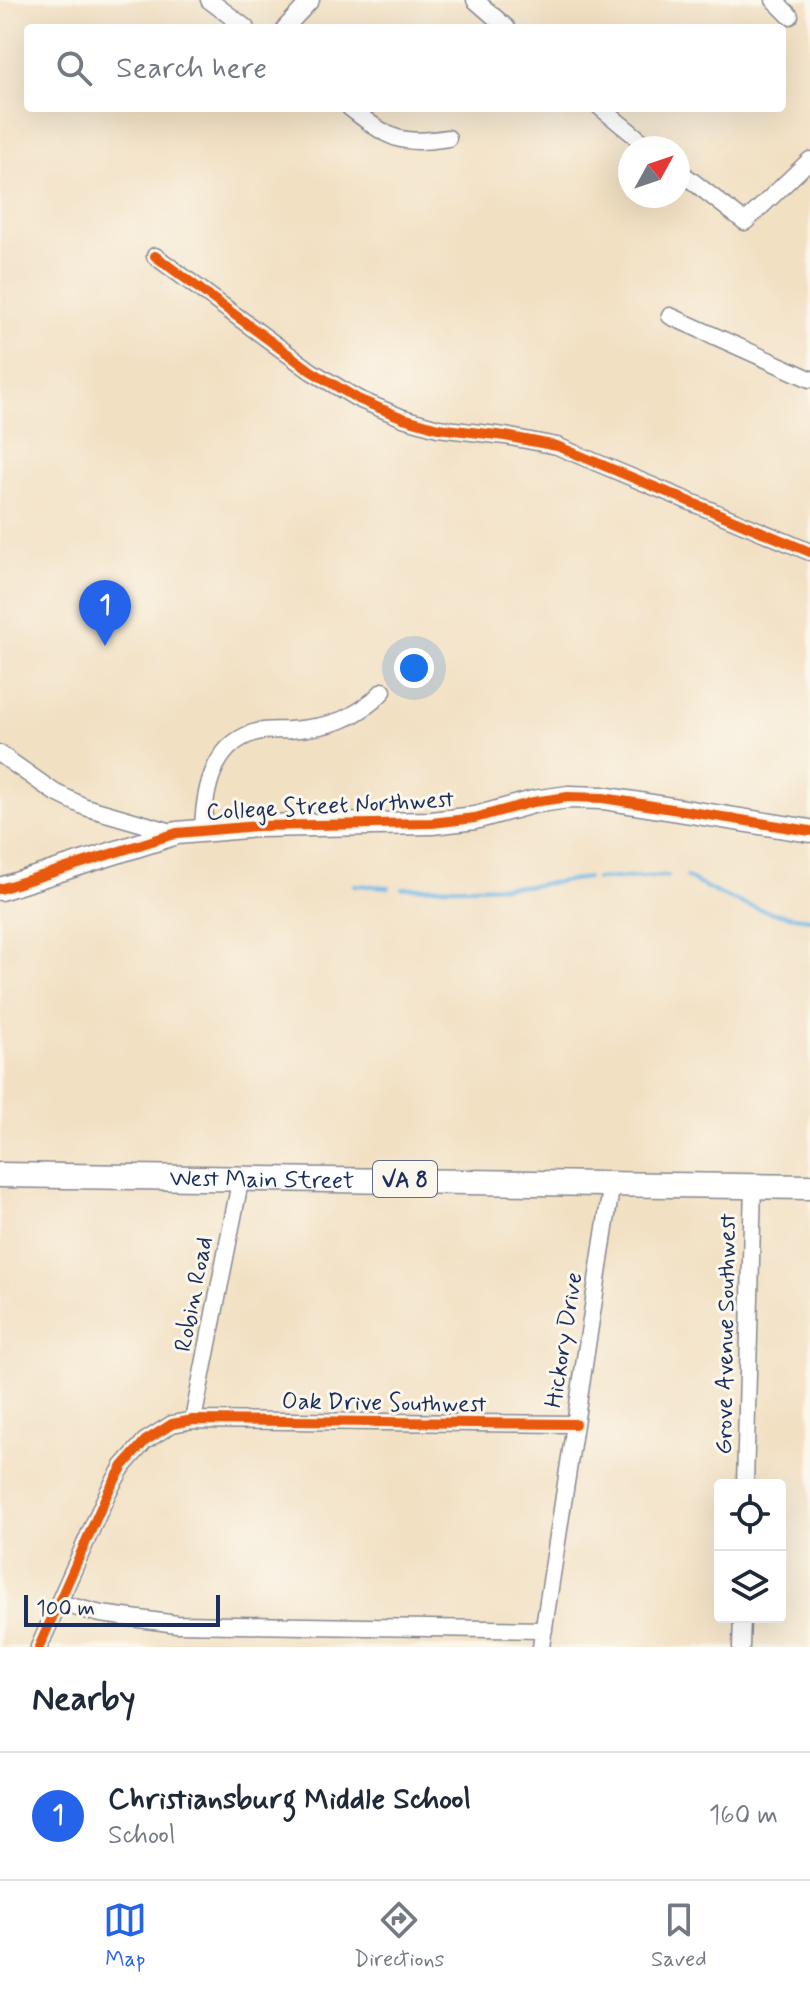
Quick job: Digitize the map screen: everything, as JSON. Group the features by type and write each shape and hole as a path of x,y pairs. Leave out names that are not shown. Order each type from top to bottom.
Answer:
{"main road":[{"name":"West Main Street","path":"0,1175 810,1187"}],"street":[{"path":"209,0 241,24"},
{"path":"289,24 311,0"},
{"path":"475,0 502,24"},
{"path":"774,0 790,16"},
{"path":"356,112 397,140 421,142 448,138"},
{"path":"606,112 635,136"},
{"path":"690,179 745,222 810,160"},
{"path":"155,256 311,371 358,399 403,418 438,428 557,446 810,552"},
{"path":"670,316 810,379"},
{"path":"203,830 204,807 213,768 235,744 251,733 322,725 352,717 368,707 383,691"},
{"path":"0,754 54,792 85,807 177,833"},
{"name":"College Street Northwest","path":"0,889 177,833 257,826 432,823 475,818 533,802 568,797 603,798 809,827"},
{"name":"Robin Road","path":"193,1420 241,1177"},
{"name":"Hickory Drive","path":"541,1647 612,1182"},
{"name":"Grove Avenue Southwest","path":"745,1479 753,1185"},
{"path":"39,1647 108,1492 123,1466 145,1441 172,1424 193,1420"},
{"name":"Oak Drive Southwest","path":"193,1420 575,1424"},
{"path":"59,1603 101,1614 177,1624 544,1630"},
{"path":"741,1647 742,1623"}],"waterway":[{"path":"596,879 668,876"},
{"path":"687,877 746,905 810,919"},
{"path":"402,888 528,886 587,878"},
{"path":"354,885 389,887"}],"cycle path":[{"path":"155,256 311,371 358,399 403,418 438,428 557,446 810,552"},
{"path":"0,889 177,833 257,826 432,823 475,818 533,802 568,797 603,798 810,831"},
{"path":"39,1647 108,1492 123,1466 145,1441 172,1424 193,1420 575,1424"}],"place":[{"name":"Christiansburg Middle School","path":"105,646"}]}
